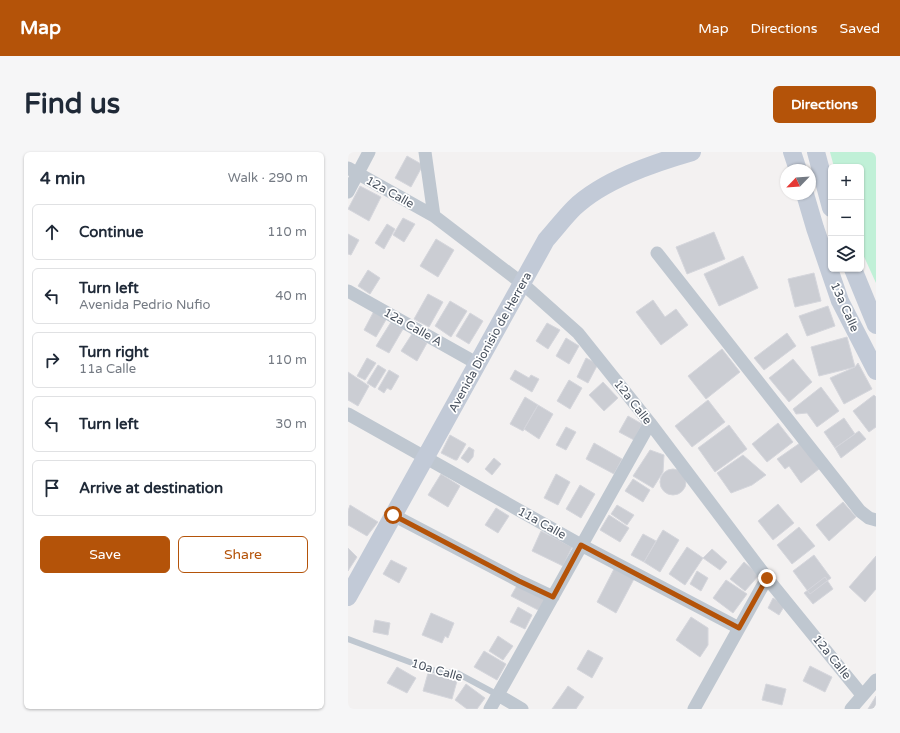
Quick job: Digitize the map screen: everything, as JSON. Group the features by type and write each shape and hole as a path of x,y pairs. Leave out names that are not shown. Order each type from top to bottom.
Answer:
{"street":[{"path":"348,192 353,171 369,152"},
{"path":"425,152 434,216"},
{"name":"Avenida Dionisio de Herrera","path":"348,597 523,284 546,240 575,207 606,185 658,162 692,152"},
{"path":"792,152 796,164"},
{"path":"816,152 829,200"},
{"name":"12a Calle","path":"353,171 434,216 523,284 578,333 650,422 767,578 862,695"},
{"name":"13a Calle","path":"807,200 840,301 876,371"},
{"path":"657,253 860,511 869,518 876,520"},
{"name":"13a Calle","path":"854,272 876,325"},
{"name":"12a Calle A","path":"348,291 478,364"},
{"path":"840,301 862,292"},
{"name":"11a Calle","path":"348,414 581,545 739,628"},
{"path":"490,709 650,422"},
{"path":"393,515 519,581 553,597"},
{"path":"694,709 767,578"},
{"path":"851,709 876,680"},
{"name":"10a Calle","path":"498,695 522,709"}],"lane":[{"name":"10a Calle","path":"348,639 431,670 457,673 498,695"}],"green space":[{"path":"830,152 876,152 876,283 864,257 864,164 833,164"}],"building":[{"path":"407,156 423,165 411,187 395,178"},
{"path":"360,186 381,197 369,221 348,209"},
{"path":"403,218 415,224 404,242 393,235"},
{"path":"387,224 395,229 384,249 375,243"},
{"path":"714,232 725,259 687,274 676,247"},
{"path":"348,234 359,240 351,255 348,254"},
{"path":"436,239 454,250 438,277 420,266"},
{"path":"743,256 758,288 719,306 704,274"},
{"path":"368,270 380,278 370,294 358,286"},
{"path":"814,273 821,301 795,307 788,279"},
{"path":"428,294 443,302 429,327 414,319"},
{"path":"653,300 665,317 676,309 688,325 661,345 636,312"},
{"path":"450,301 467,311 451,337 435,326"},
{"path":"828,306 835,326 807,336 799,316"},
{"path":"374,311 387,318 376,337 364,330"},
{"path":"470,313 483,321 469,344 456,336"},
{"path":"391,322 403,329 389,353 376,346"},
{"path":"547,323 560,330 548,349 536,341"},
{"path":"787,333 796,346 764,370 754,358"},
{"path":"412,334 427,343 417,361 401,351"},
{"path":"847,337 855,367 819,376 811,347"},
{"path":"566,338 579,346 569,364 556,356"},
{"path":"722,349 740,372 706,399 688,376"},
{"path":"367,358 376,363 365,380 357,376"},
{"path":"586,358 598,364 588,383 577,377"},
{"path":"793,359 812,382 789,402 769,378"},
{"path":"858,363 872,389 844,404 830,378 855,367"},
{"path":"378,365 386,370 375,388 367,383"},
{"path":"389,370 399,376 391,390 387,388 384,393 378,389"},
{"path":"515,370 529,378 531,375 539,379 532,392 510,379"},
{"path":"348,372 369,386 358,406 348,400"},
{"path":"569,380 582,388 570,409 557,401"},
{"path":"603,382 618,398 604,411 589,395"},
{"path":"821,387 839,411 817,427 807,413 796,414 793,409"},
{"path":"874,395 876,397 876,427 869,432 853,411"},
{"path":"525,397 538,405 523,431 510,424"},
{"path":"708,400 725,422 692,447 675,426"},
{"path":"538,405 553,414 539,439 524,429"},
{"path":"628,416 642,424 634,440 619,432"},
{"path":"844,418 855,434 835,448 824,432"},
{"path":"778,423 793,442 767,462 752,444"},
{"path":"729,425 747,449 715,472 698,448"},
{"path":"566,427 576,432 566,450 556,445"},
{"path":"859,431 866,439 841,458 835,448"},
{"path":"450,435 466,444 457,460 441,453"},
{"path":"594,443 622,459 614,474 586,459"},
{"path":"800,443 819,469 801,483 789,466 785,469 777,459"},
{"path":"469,447 474,450 473,457 468,463 461,458"},
{"path":"650,450 664,455 663,472 653,488 633,476"},
{"path":"743,455 766,475 752,485 731,493 717,473"},
{"path":"494,458 501,464 492,475 485,469"},
{"path":"673,469 682,473 686,482 682,491 673,495 664,491 660,482 664,473"},
{"path":"441,474 460,486 448,507 428,495"},
{"path":"556,474 570,482 558,505 544,498"},
{"path":"633,479 650,490 643,502 625,491"},
{"path":"580,485 595,494 581,518 566,509"},
{"path":"843,502 856,517 829,541 816,525"},
{"path":"778,504 794,523 773,540 758,521"},
{"path":"350,505 378,522 367,536 348,525 348,511"},
{"path":"617,505 634,515 627,525 611,514"},
{"path":"496,508 509,516 498,533 485,525"},
{"path":"609,515 629,528 620,542 600,530"},
{"path":"799,527 815,546 792,564 777,545"},
{"path":"663,530 679,540 660,572 644,562"},
{"path":"541,531 572,547 563,566 532,551"},
{"path":"643,534 656,541 644,562 631,555"},
{"path":"687,547 703,558 685,585 669,574"},
{"path":"348,548 357,557 348,571"},
{"path":"712,549 727,562 720,570 703,558"},
{"path":"814,555 831,578 810,594 793,571"},
{"path":"876,556 876,589 865,602 849,587"},
{"path":"391,560 407,568 399,583 383,574"},
{"path":"744,562 759,575 745,591 730,579"},
{"path":"614,569 634,579 616,613 597,602"},
{"path":"697,571 708,578 701,591 690,584"},
{"path":"825,577 833,589 813,604 804,593"},
{"path":"726,580 747,594 733,613 713,598"},
{"path":"519,582 548,596 540,611 511,596"},
{"path":"773,598 785,605 779,615 768,608"},
{"path":"518,607 532,615 525,629 510,622"},
{"path":"431,613 454,623 448,638 445,636 442,643 422,635"},
{"path":"691,617 708,628 708,645 700,657 676,640"},
{"path":"375,620 390,623 388,635 373,632"},
{"path":"498,636 513,646 503,660 489,651"},
{"path":"588,650 603,658 592,678 577,669"},
{"path":"484,651 506,664 497,680 474,667"},
{"path":"810,666 832,677 825,692 803,681"},
{"path":"397,667 416,678 407,693 387,683"},
{"path":"428,673 457,681 452,699 423,691"},
{"path":"466,684 485,698 477,709 467,709 455,700"},
{"path":"766,684 786,689 782,705 762,700"},
{"path":"568,686 584,697 576,709 552,709"},
{"path":"876,696 876,709 868,709"}],"route":[{"path":"393,515 519,581 553,597 581,545 739,628 767,578"}]}
